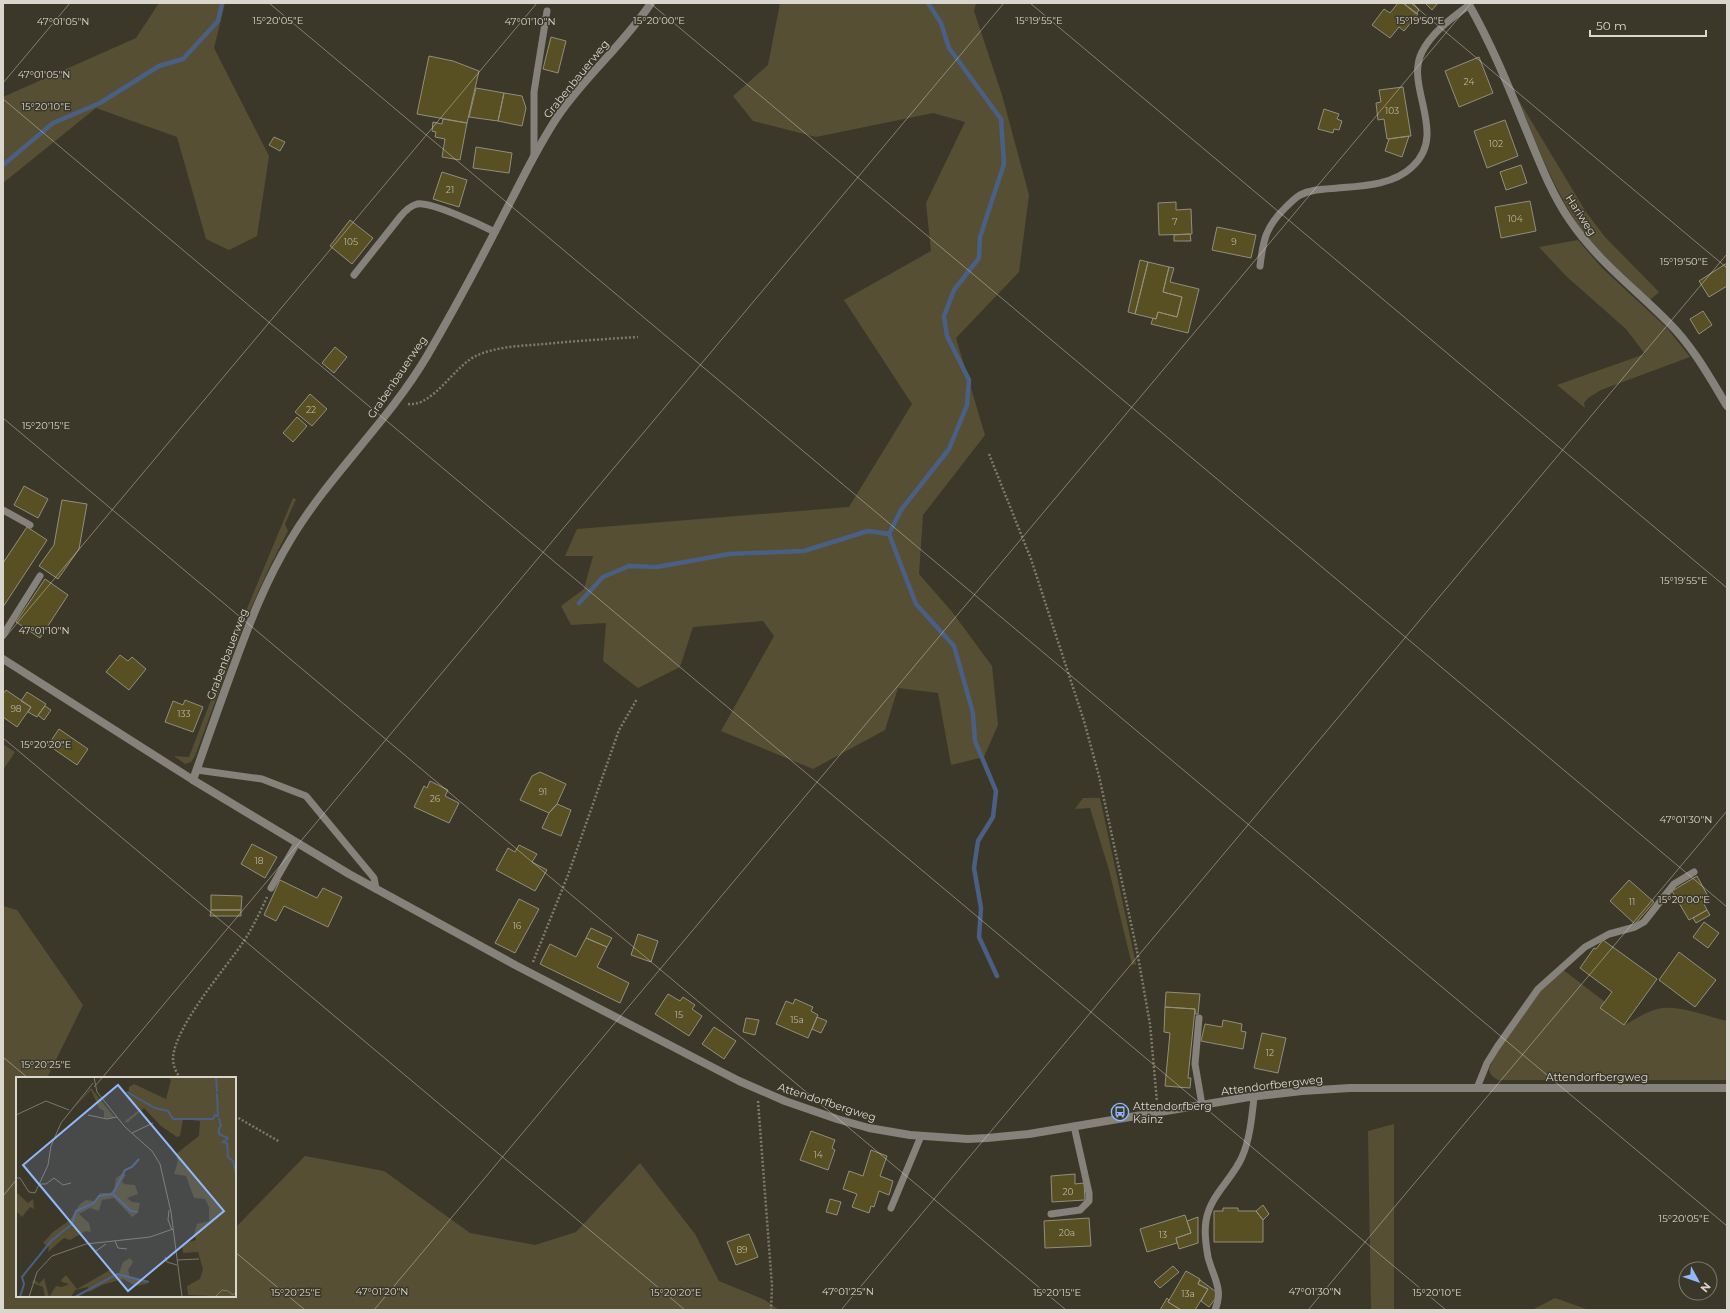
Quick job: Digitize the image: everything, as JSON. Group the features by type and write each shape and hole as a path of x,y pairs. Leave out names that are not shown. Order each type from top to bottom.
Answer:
{"street":[{"name":"Grabenbauerweg","path":"193,780 250,622 273,570 307,514 396,401 425,359 474,273 545,135 572,97 630,30 651,3"},
{"name":"Hariweg","path":"1469,4 1492,47 1546,178 1569,218 1586,244 1599,258 1663,317 1683,339 1727,406"},
{"name":"Attendorfbergweg","path":"3,659 193,780 376,889 529,972 758,1090 853,1124 893,1133 921,1136 987,1138 1029,1134 1254,1097 1350,1088 1727,1088"}],"lane":[{"path":"1260,266 1263,244 1274,219 1299,196 1318,189 1340,188 1392,180 1407,172 1418,161 1425,148 1427,133 1419,75 1420,58 1422,52 1436,34 1469,4"},
{"path":"534,156 534,92 547,11"},
{"path":"354,275 406,211 416,204 429,205 495,232"},
{"path":"3,510 30,525"},
{"path":"3,635 40,576"},
{"path":"197,770 262,779 306,796 374,878 376,889"},
{"path":"271,888 297,843"},
{"path":"1477,1088 1496,1047 1538,989 1585,946 1609,934 1635,927 1644,922 1674,884 1694,872"},
{"path":"1199,1018 1195,1064 1202,1105"},
{"path":"1215,1310 1219,1296 1219,1286 1208,1257 1205,1240 1206,1222 1212,1202 1242,1158 1246,1144 1254,1097"},
{"path":"1051,1214 1080,1210 1089,1201 1088,1187 1074,1126"},
{"path":"891,1208 921,1136"}],"path":[{"path":"396,401 410,405 420,403 429,397 469,360 478,355 502,348 588,339 638,337"},
{"path":"989,454 1031,559 1084,721 1099,776 1135,944 1150,1024 1158,1112"},
{"path":"529,972 568,875 619,730 638,699"},
{"path":"180,1077 174,1066 173,1058 181,1033 194,1011 246,939 271,888"},
{"path":"758,1090 772,1286 771,1310"},
{"path":"236,1117 280,1142"}],"shaded area":[{"path":"159,3 225,3 214,48 269,156 257,236 229,250 206,239 177,137 96,108 3,183 3,97 136,38"},
{"path":"780,3 976,3 974,11 1002,95 1029,195 1019,272 956,338 985,435 923,515 919,574 953,613 992,666 998,725 984,757 951,765 938,693 898,688 885,730 813,769 721,731 774,636 763,621 693,627 680,667 638,688 603,661 606,623 571,625 561,606 584,589 593,556 565,556 577,529 849,507 912,404 844,300 931,251 926,203 965,122 933,113 816,137 753,121 733,96 768,65"},
{"path":"1518,99 1586,212 1605,237 1659,292 1650,300 1618,272 1589,240 1578,224 1567,207 1549,172"},
{"path":"1578,240 1602,268 1667,328 1690,357 1601,390 1588,398 1584,403 1585,408 1557,385 1645,354 1626,329 1566,276 1539,247"},
{"path":"293,498 296,499 285,524 288,531 245,621 195,756 191,762 185,764 174,756 189,757 236,635"},
{"path":"3,744 15,752 3,770"},
{"path":"1083,798 1100,798 1136,964 1132,965 1109,870 1090,808 1075,809"},
{"path":"3,906 17,910 83,1005 47,1077 16,1077 16,1297 236,1297 236,1227 305,1156 384,1171 470,1233 535,1245 576,1232 640,1163 695,1234 719,1281 765,1300 779,1310 3,1310"},
{"path":"1562,969 1605,1002 1601,1008 1624,1025 1648,1012 1663,1008 1687,1010 1727,1021 1727,1080 1498,1080 1495,1078 1489,1069 1498,1048 1540,990"},
{"path":"1394,1124 1394,1310 1371,1310 1368,1131"},
{"path":"1555,1298 1589,1310 1532,1310"}],"building":[{"path":"1398,3 1403,3 1418,14 1404,31 1399,27 1390,38 1372,25 1384,9 1390,13"},
{"path":"1403,3 1413,3 1419,10 1416,14"},
{"path":"1425,3 1438,3 1432,10"},
{"path":"551,37 566,41 558,73 543,69"},
{"path":"429,56 453,61 479,71 467,123 417,114"},
{"path":"1479,57 1493,93 1459,107 1445,71"},
{"path":"1403,87 1411,136 1387,139 1384,119 1378,120 1376,103 1381,102 1379,90"},
{"path":"476,88 504,93 498,121 469,117"},
{"path":"504,93 522,96 526,108 522,126 498,121"},
{"path":"1324,109 1339,114 1337,119 1342,121 1339,130 1334,129 1333,133 1318,129"},
{"path":"443,119 467,123 460,160 442,157 445,139 435,137 436,132 432,131 433,122 442,124"},
{"path":"1505,120 1518,156 1487,168 1474,131"},
{"path":"1409,136 1402,157 1385,151 1389,139"},
{"path":"274,137 285,142 280,151 269,145"},
{"path":"476,147 512,153 509,173 473,168"},
{"path":"1521,165 1527,183 1506,190 1500,172"},
{"path":"442,172 467,180 459,207 433,199"},
{"path":"1530,201 1536,231 1501,238 1495,207"},
{"path":"1176,202 1176,210 1191,209 1192,234 1159,235 1158,203"},
{"path":"350,220 373,238 352,264 330,246"},
{"path":"1217,227 1256,235 1251,258 1212,250"},
{"path":"1190,234 1191,241 1174,241 1174,235"},
{"path":"1140,260 1148,262 1135,314 1128,312"},
{"path":"1148,262 1169,267 1163,292 1182,297 1177,317 1158,312 1156,319 1135,314"},
{"path":"1727,263 1727,286 1709,297 1699,281"},
{"path":"1169,267 1174,268 1170,282 1199,289 1188,333 1151,324 1153,318 1156,319 1158,312 1177,317 1182,297 1163,292"},
{"path":"1703,311 1712,325 1699,334 1690,319"},
{"path":"335,347 347,357 334,373 322,363"},
{"path":"310,394 327,409 312,426 295,412"},
{"path":"297,417 307,426 293,442 283,433"},
{"path":"24,486 48,499 38,518 14,505"},
{"path":"62,500 87,504 79,549 58,579 39,566 54,545"},
{"path":"27,527 47,540 3,607 3,563"},
{"path":"45,579 68,595 40,638 16,622"},
{"path":"120,655 128,661 132,657 146,669 129,690 106,672"},
{"path":"6,690 31,707 17,727 3,717 3,694"},
{"path":"27,692 46,704 37,717 28,712 31,707 21,701"},
{"path":"185,700 203,707 193,732 165,722 173,701 183,705"},
{"path":"45,706 51,710 44,720 38,715"},
{"path":"59,729 88,749 77,765 48,745"},
{"path":"540,772 566,784 557,804 549,813 520,800 532,776"},
{"path":"430,781 448,790 445,796 459,803 449,823 414,807 424,786 427,788"},
{"path":"557,804 571,810 561,836 542,828 549,813"},
{"path":"252,844 277,857 265,878 241,864"},
{"path":"519,845 537,854 532,862 547,870 535,891 496,870 508,848 515,852"},
{"path":"1697,876 1710,900 1704,904 1707,910 1689,920 1672,891"},
{"path":"280,880 317,898 323,888 342,897 328,927 284,906 276,921 264,915"},
{"path":"1629,880 1654,902 1635,924 1610,901"},
{"path":"211,895 242,896 241,910 211,910"},
{"path":"519,899 539,909 515,953 495,943"},
{"path":"211,910 241,910 241,916 210,916"},
{"path":"1707,910 1710,915 1696,923 1693,918"},
{"path":"1704,922 1719,933 1708,948 1693,937"},
{"path":"591,928 612,938 607,947 586,938"},
{"path":"638,934 658,941 651,962 631,955"},
{"path":"586,938 607,947 597,967 629,983 620,1003 540,964 550,944 576,957"},
{"path":"1603,940 1657,979 1624,1025 1600,1008 1612,992 1580,968 1594,948 1596,949"},
{"path":"1679,952 1716,980 1695,1007 1659,980"},
{"path":"1166,992 1200,994 1198,1014 1195,1014 1195,1009 1165,1007"},
{"path":"668,994 680,1001 683,997 695,1005 692,1009 702,1016 689,1036 655,1014"},
{"path":"795,999 813,1007 811,1011 818,1015 808,1038 776,1024 786,1001 793,1004"},
{"path":"1165,1007 1195,1009 1188,1078 1191,1078 1190,1088 1165,1086 1170,1033 1164,1032"},
{"path":"817,1017 827,1021 821,1033 812,1029"},
{"path":"746,1018 759,1020 755,1035 743,1032"},
{"path":"1223,1020 1242,1024 1241,1031 1246,1032 1243,1049 1201,1041 1205,1024 1222,1027"},
{"path":"714,1027 736,1041 724,1059 702,1044"},
{"path":"1262,1033 1286,1038 1278,1073 1254,1068"},
{"path":"811,1131 835,1140 832,1148 835,1150 828,1170 800,1160"},
{"path":"871,1150 887,1156 880,1176 893,1181 889,1195 879,1191 874,1207 871,1206 869,1213 852,1207 857,1194 843,1189 849,1171 863,1176"},
{"path":"1075,1174 1075,1184 1084,1183 1085,1200 1052,1202 1051,1176"},
{"path":"830,1199 841,1202 837,1215 826,1212"},
{"path":"1263,1205 1269,1214 1263,1220 1256,1211"},
{"path":"1223,1208 1238,1208 1238,1211 1256,1211 1263,1220 1263,1242 1214,1242 1214,1211 1223,1211"},
{"path":"1185,1215 1191,1233 1176,1238 1177,1243 1147,1252 1140,1229"},
{"path":"1198,1217 1198,1243 1179,1249 1176,1238 1191,1233 1187,1221"},
{"path":"1089,1218 1091,1246 1045,1248 1044,1221"},
{"path":"749,1234 758,1257 736,1265 727,1242"},
{"path":"1173,1266 1179,1272 1160,1288 1154,1282"},
{"path":"1186,1271 1200,1279 1198,1284 1208,1289 1195,1310 1181,1310 1168,1302"},
{"path":"1200,1280 1219,1294 1209,1307 1201,1301 1208,1289 1198,1284"},
{"path":"1167,1298 1169,1300 1168,1302 1181,1310 1160,1310"}],"waterway":[{"path":"3,165 53,123 100,103 159,66 183,59 218,21 222,3"},
{"path":"928,3 941,23 949,48 1001,119 1004,164 980,237 979,258 954,290 944,316 947,336 969,380 967,405 949,449 901,510 889,534 916,604 954,646 973,713 975,741 996,791 993,817 978,841 974,868 981,908 979,937 997,976"},
{"path":"579,603 603,577 629,566 657,567 729,554 804,551 868,531 889,534"}],"place":[{"name":"Attendorfberg Kainz","path":"1120,1112"}]}
